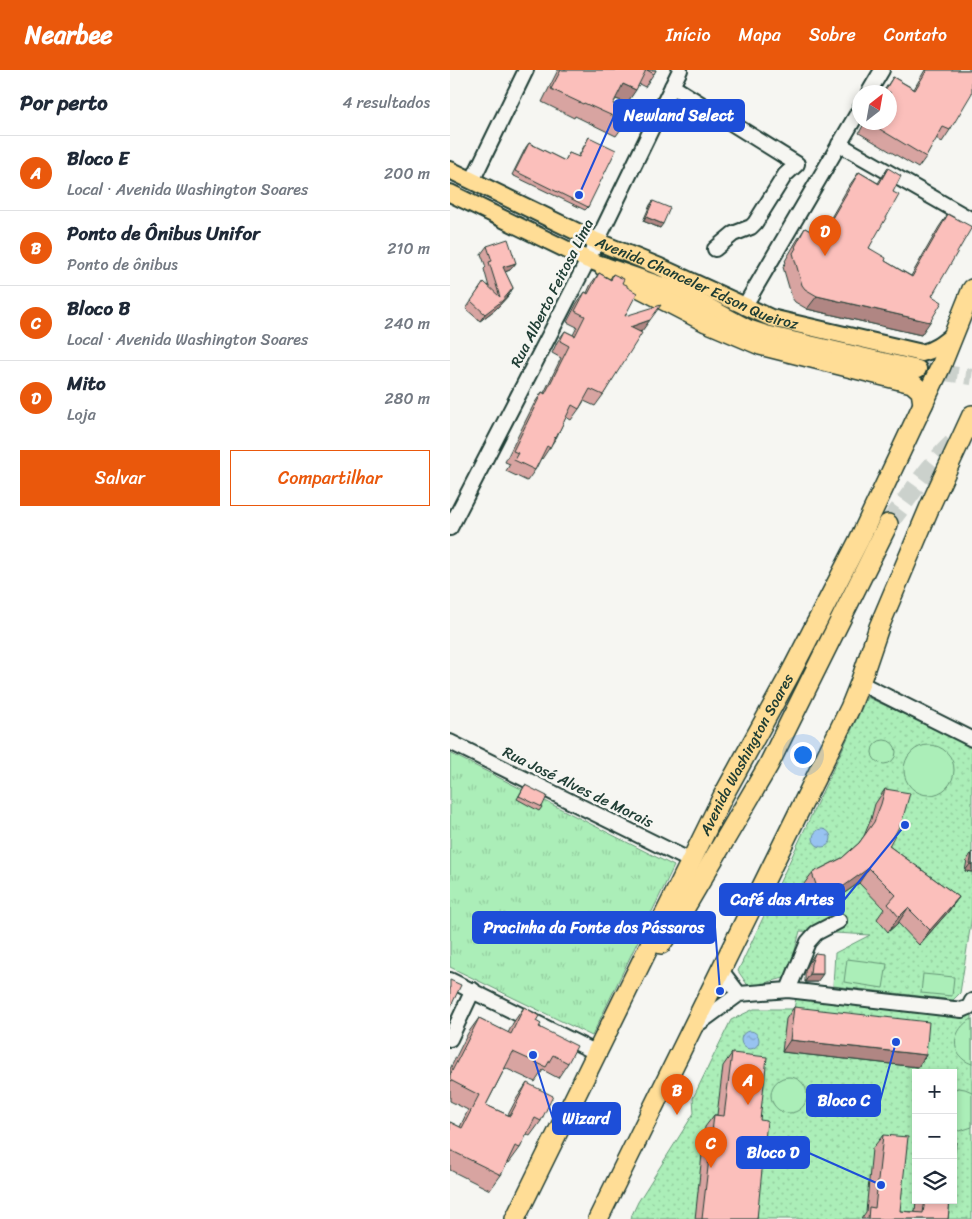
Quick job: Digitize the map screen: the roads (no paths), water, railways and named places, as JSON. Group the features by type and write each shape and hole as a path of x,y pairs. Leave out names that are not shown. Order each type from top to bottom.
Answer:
{"highway":[{"path":"596,264 688,313 751,342 779,351 912,383 921,391 923,404"},
{"name":"Avenida Washington Soares","path":"514,1219 723,796 789,676 855,548 941,366 972,289"},
{"path":"598,1219 720,969 795,821 860,683 879,627 930,504 971,419"},
{"path":"625,996 679,918 768,766 888,524"}],"main road":[{"name":"Avenida Chanceler Edson Queiroz","path":"450,170 596,241 660,267 771,318 922,353 931,351 953,335"},
{"name":"Avenida Chanceler Edson Queiroz","path":"450,192 596,264 620,270 681,292 748,328 766,334 918,368"}],"street":[{"path":"472,181 526,70"},
{"name":"Rua Alberto Feitosa Lima","path":"450,528 596,264 596,241 680,70"},
{"path":"873,85 882,70"},
{"path":"672,86 797,164 785,175 754,223 733,234 715,248"},
{"path":"744,306 852,122"},
{"path":"839,144 972,220"},
{"path":"860,683 972,739"},
{"name":"Rua José Alves de Morais","path":"450,742 691,861"},
{"path":"788,990 808,942 816,933 839,921"},
{"path":"720,969 738,994"},
{"path":"450,980 597,1053"},
{"path":"450,1039 473,990"},
{"path":"691,1029 738,994 788,990 962,1010 969,1007 972,1001"}],"water":[{"path":"818,829 826,829 831,834 829,845 818,847 813,842 813,834"},
{"path":"750,1031 756,1034 759,1040 756,1046 750,1049 744,1046 741,1040 744,1034"}],"tunnel":[{"path":"918,369 972,377"},
{"path":"888,524 931,467 950,445 961,436"}],"place":[{"name":"Newland Select","path":"579,195"},
{"name":"Mito","path":"825,256"},
{"name":"Café das Artes","path":"905,825"},
{"name":"Pracinha da Fonte dos Pássaros","path":"720,991"},
{"name":"Bloco C","path":"896,1042"},
{"name":"Wizard","path":"533,1055"},
{"name":"Bloco E","path":"748,1105"},
{"name":"Ponto de Ônibus Unifor","path":"677,1115"},
{"name":"Bloco B","path":"711,1168"},
{"name":"Bloco D","path":"881,1185"}]}
